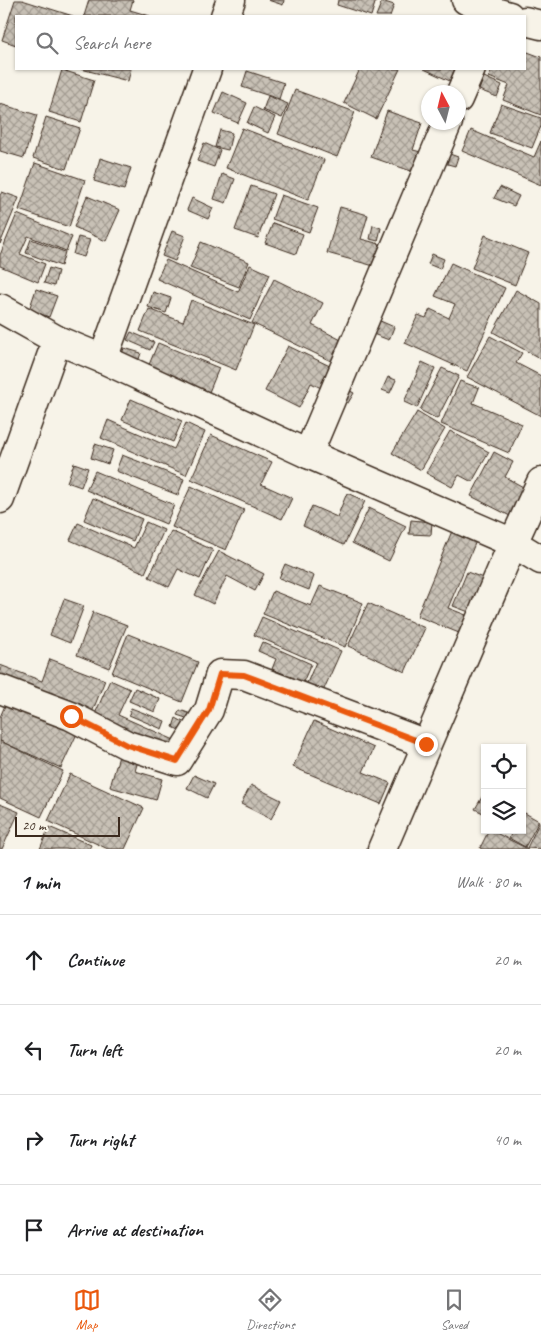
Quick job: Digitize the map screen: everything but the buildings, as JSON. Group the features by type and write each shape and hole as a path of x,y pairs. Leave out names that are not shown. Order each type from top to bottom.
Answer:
{"street":[{"path":"225,15 231,0"},
{"path":"466,0 500,11"},
{"path":"526,21 541,25"},
{"path":"103,359 207,70"},
{"path":"464,85 471,70"},
{"path":"308,454 445,130"},
{"path":"0,308 57,340 103,359 308,454 513,543 541,560"},
{"path":"0,499 57,340"},
{"path":"382,849 541,482"},
{"path":"0,688 71,716 127,745 177,761 209,710 220,674 244,675 426,744"}],"route":[{"path":"71,716 127,745 177,761 209,710 220,674 244,675 426,744"}]}
